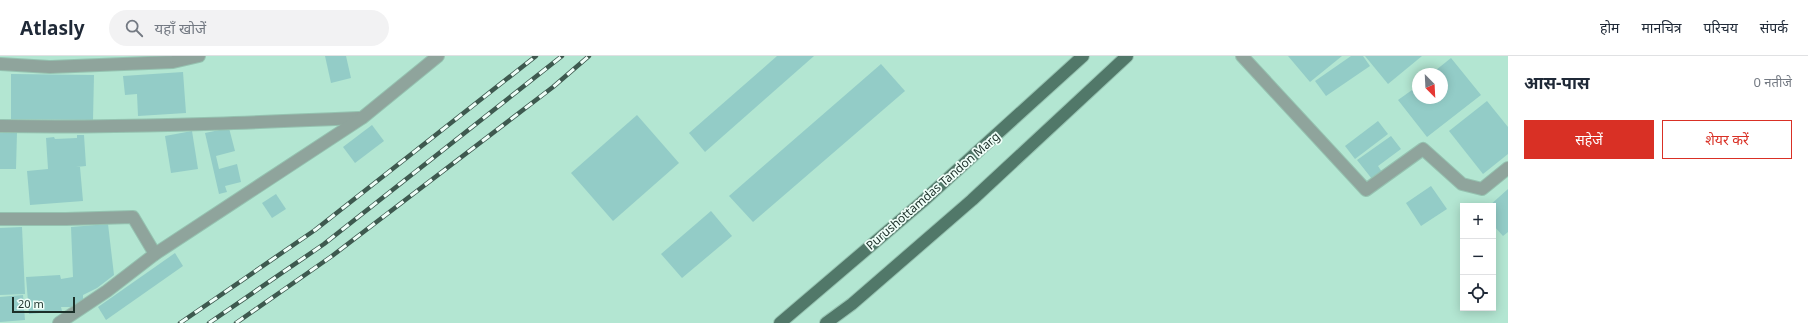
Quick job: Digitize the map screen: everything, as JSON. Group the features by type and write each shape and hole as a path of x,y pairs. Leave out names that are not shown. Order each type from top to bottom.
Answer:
{"main road":[{"name":"Purushottamdas Tandon Marg","path":"780,323 922,202 1083,56"},
{"path":"826,323 852,304 972,200 1126,56"}],"street":[{"path":"0,64 65,66 173,62 199,56"},
{"path":"59,323 106,291 155,254 362,118 422,62 438,56"},
{"path":"1242,56 1366,190 1424,149 1462,184 1482,189 1508,168"},
{"path":"0,126 83,127 195,125 362,118"},
{"path":"0,219 132,217 155,254"}],"building":[{"path":"325,56 346,56 351,78 331,83"},
{"path":"777,56 814,56 705,152 689,133"},
{"path":"1288,56 1342,56 1310,82"},
{"path":"1351,56 1363,56 1370,66 1326,96 1315,81"},
{"path":"1365,56 1422,56 1388,84"},
{"path":"1451,58 1481,95 1427,137 1398,100 1412,90 1412,104 1448,104 1448,68 1438,68"},
{"path":"881,64 905,91 753,222 729,196"},
{"path":"183,72 186,113 138,116 137,94 125,95 123,76"},
{"path":"11,74 94,75 93,120 11,119"},
{"path":"1487,101 1508,127 1508,154 1483,174 1449,131"},
{"path":"637,115 679,163 613,221 571,173"},
{"path":"1378,121 1388,134 1355,159 1345,146"},
{"path":"372,125 384,141 355,163 343,147"},
{"path":"229,128 235,151 216,156 219,169 237,164 241,182 225,186 227,192 219,194 205,133"},
{"path":"192,131 198,169 171,173 165,136"},
{"path":"0,132 17,132 16,169 0,169"},
{"path":"77,135 84,135 86,166 76,167 80,167 83,201 30,205 27,171 48,169 46,138 77,138"},
{"path":"1391,136 1401,149 1378,166 1382,172 1372,179 1357,160"},
{"path":"1431,186 1447,209 1421,226 1406,203"},
{"path":"1508,189 1508,232 1503,236 1496,228 1496,203 1492,203"},
{"path":"276,194 286,209 272,218 262,203"},
{"path":"711,211 732,236 682,278 661,254"},
{"path":"108,224 114,275 97,288 83,295 83,300 72,307 61,307 62,311 29,314 26,277 60,275 61,279 73,277 71,227"},
{"path":"22,227 25,294 0,295 0,228"},
{"path":"175,253 183,266 106,320 98,307"},
{"path":"23,295 25,320 0,322 0,297"}],"railway":[{"path":"180,323 315,230 536,56"},
{"path":"209,323 324,244 562,56"},
{"path":"236,323 332,256 553,87 589,56"}]}
